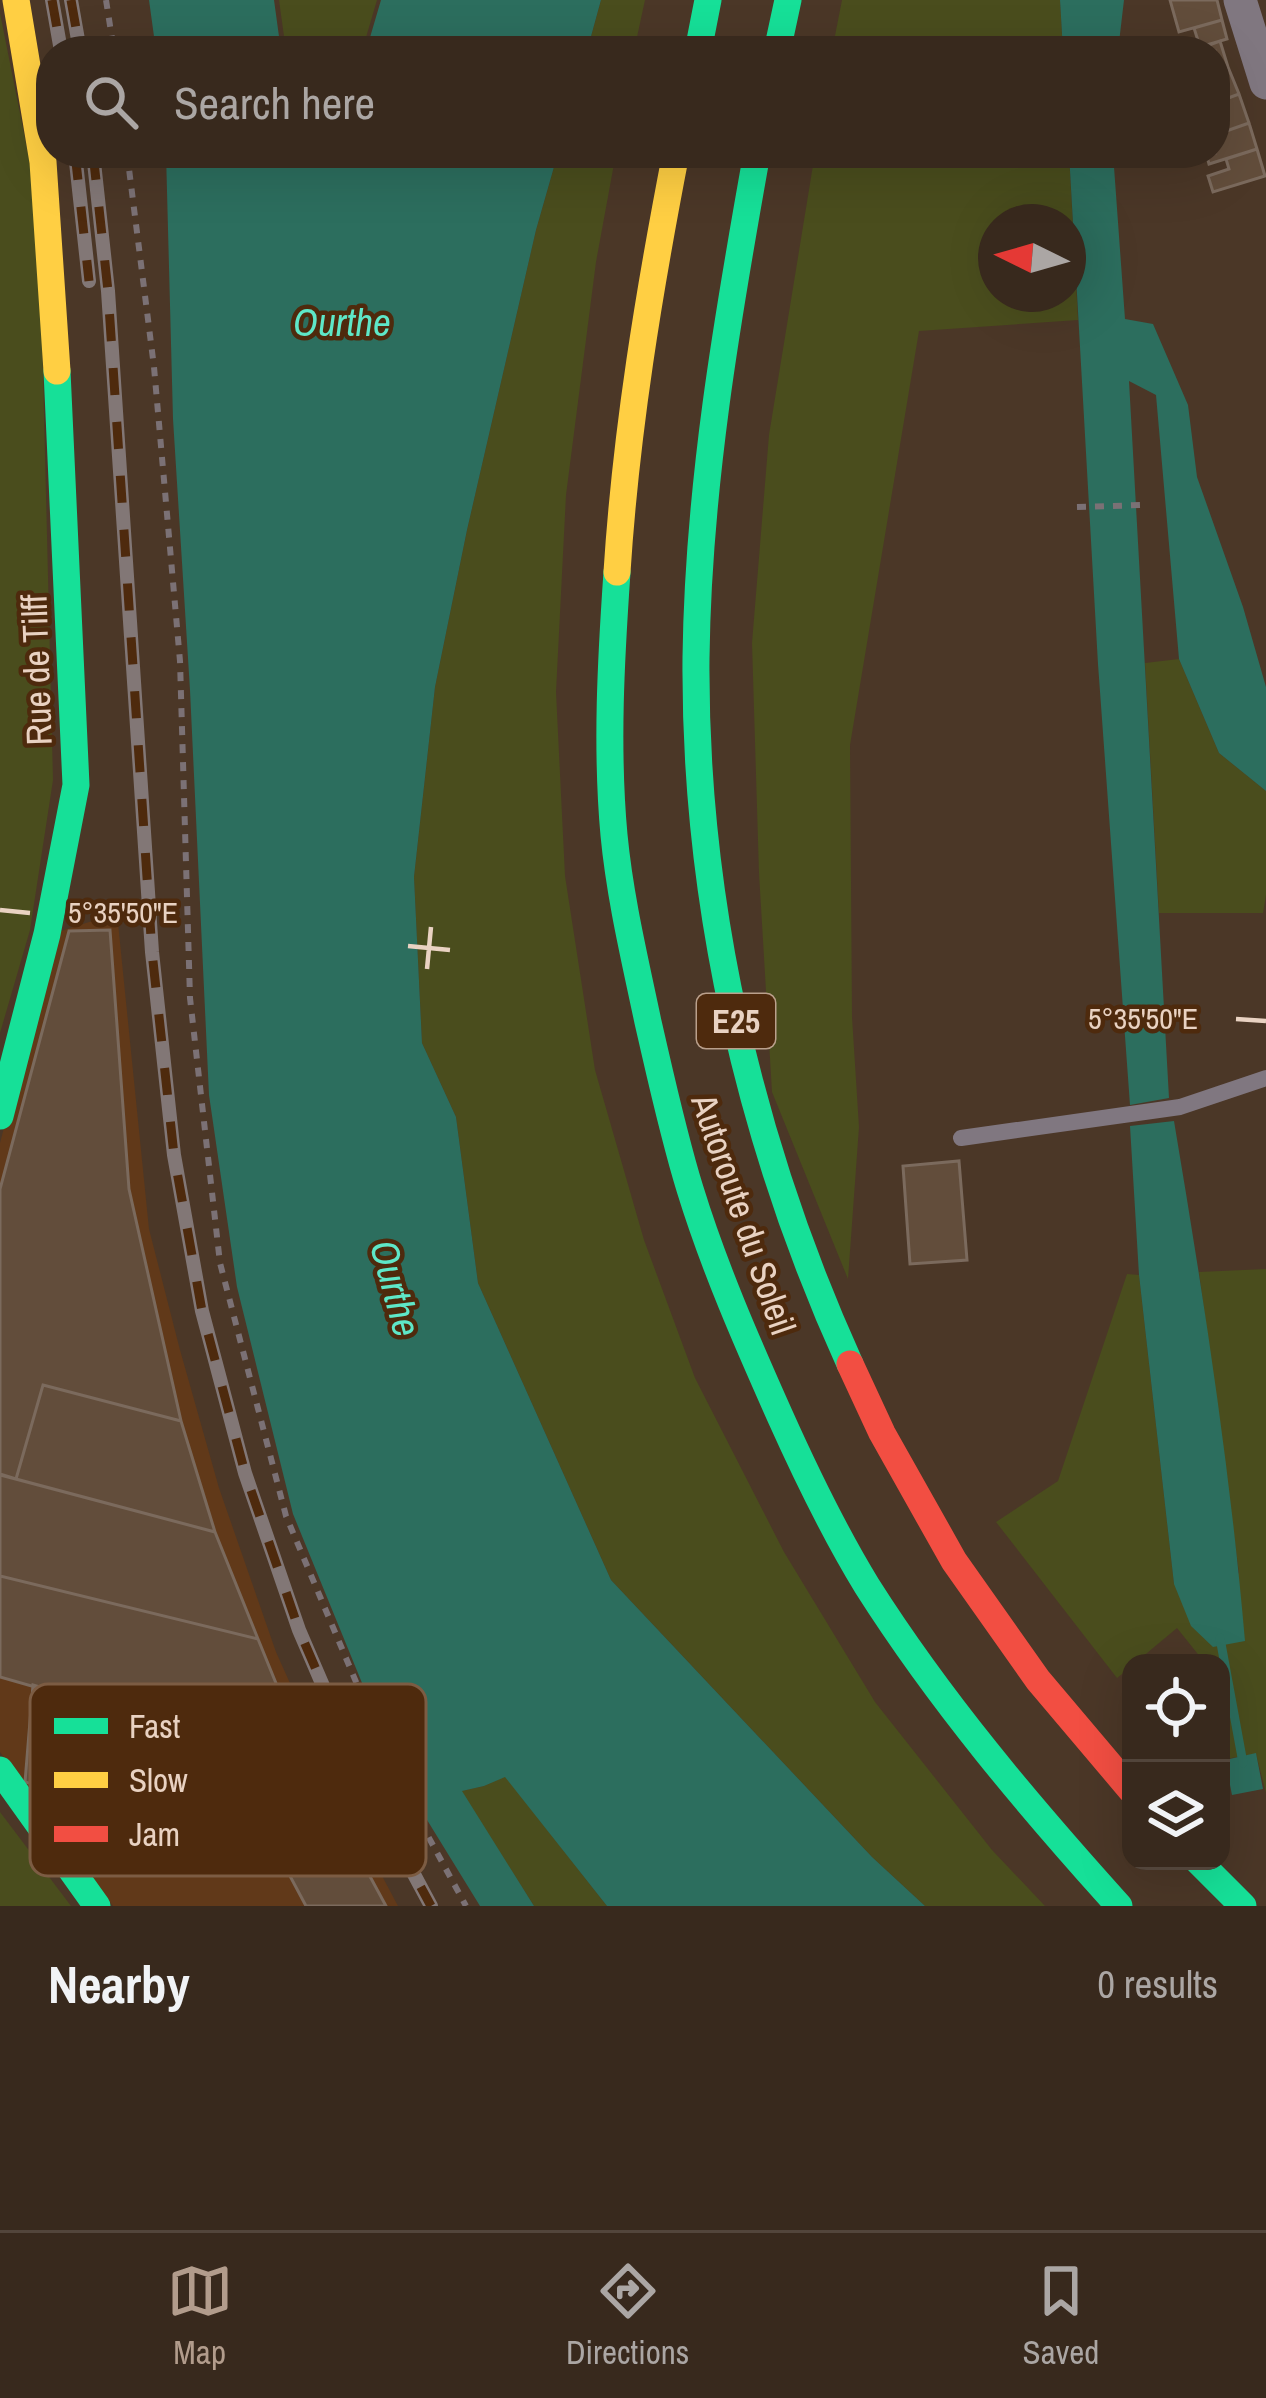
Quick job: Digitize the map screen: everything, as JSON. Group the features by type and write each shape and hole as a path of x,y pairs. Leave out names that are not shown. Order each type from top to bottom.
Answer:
{"main road":[{"name":"Rue de Tilff","path":"16,0 36,120"},
{"path":"701,36 708,0"},
{"path":"780,36 788,0"},
{"name":"Rue de Tilff","path":"0,1116 47,934 76,785 43,168"},
{"name":"Autoroute du Soleil","path":"673,168 628,448 614,601 610,722 614,832 633,954 661,1078 697,1211 740,1328 804,1469 864,1581 984,1751 1118,1906"},
{"name":"Autoroute du Soleil","path":"754,168 729,309 711,451 698,613 702,828 717,942 781,1189 820,1303 884,1438 946,1549 1061,1710 1122,1780"},
{"path":"0,1771 30,1813"},
{"path":"1207,1870 1243,1906"},
{"path":"75,1876 97,1906"}],"street":[{"path":"1240,0 1266,82"}],"lane":[{"path":"962,1138 1180,1107 1266,1078"}],"path":[{"path":"106,0 112,36"},
{"path":"130,168 154,367 180,661 190,998 220,1263 286,1516 357,1684"},
{"path":"1077,507 1143,505"},
{"path":"426,1832 466,1906"}],"shaded area":[{"path":"117,913 149,1229 219,1488 290,1684 30,1684 30,1793 0,1752 0,1143 55,933"},
{"path":"91,1876 382,1876 398,1906 113,1906"}],"green space":[{"path":"279,0 377,0 366,36 284,36"},
{"path":"601,0 645,0 637,36 591,36"},
{"path":"842,0 1060,0 1062,36 835,36"},
{"path":"0,13 39,209 53,780 30,930 0,1033"},
{"path":"554,168 613,168 596,262 566,495 556,692 565,876 595,1070 644,1240 695,1378 784,1552 875,1702 992,1850 1045,1906 925,1906 872,1857 611,1580 478,1283 456,1117 422,1043 414,877 435,687"},
{"path":"813,168 1070,168 1072,204 978,204 978,312 1078,312 1078,320 919,331 850,745 852,1017 859,1127 848,1279 772,1092 752,643 769,435"},
{"path":"1179,659 1219,753 1266,791 1263,913 1159,913 1145,663"},
{"path":"1266,1269 1266,1793 1256,1754 1230,1758 1230,1654 1198,1654 1177,1628 1146,1654 1122,1654 1122,1674 1117,1678 996,1522 1058,1481 1127,1274 1139,1275 1174,1584 1239,1573 1199,1272"},
{"path":"505,1776 607,1906 534,1906 461,1791"},
{"path":"0,1812 30,1852 30,1876 48,1876 71,1906 0,1906"}],"water":[{"path":"149,0 274,0 279,36 154,36"},
{"path":"381,0 601,0 591,36 370,36"},
{"path":"1060,0 1124,0 1120,36 1062,36"},
{"name":"Ourthe","path":"166,168 554,168 467,530 435,687 414,877 422,1043 456,1117 478,1283 611,1580 872,1857 925,1906 607,1906 505,1777 462,1791 534,1906 480,1906 426,1818 426,1684 362,1684 293,1514 237,1287 209,1095 173,419"},
{"path":"1070,168 1114,168 1125,319 1153,324 1188,405 1197,477 1266,687 1266,791 1219,753 1179,659 1156,395 1129,381 1169,1098 1130,1105 1078,312 1086,312 1086,204 1072,204"},
{"path":"1174,1121 1215,1380 1245,1641 1213,1647 1191,1626 1174,1584 1139,1275 1130,1126"},
{"path":"1256,1753 1263,1789 1232,1795 1230,1759"}],"building":[{"path":"1170,0 1217,0 1222,20 1179,32"},
{"path":"1222,20 1226,36 1197,36 1194,28"},
{"path":"1230,72 1239,94 1230,97"},
{"path":"1239,94 1249,123 1230,130 1230,97"},
{"path":"1249,123 1257,149 1230,157 1230,130"},
{"path":"1257,149 1265,176 1213,192 1208,176 1229,169 1230,158"},
{"path":"110,930 129,1189 181,1421 43,1385 16,1479 0,1474 0,1189 69,931"},
{"path":"959,1161 967,1260 910,1264 903,1166"},
{"path":"43,1385 181,1421 215,1532 16,1479"},
{"path":"0,1475 215,1532 258,1639 0,1576"},
{"path":"0,1576 258,1639 276,1684 30,1686 0,1677"},
{"path":"30,1721 30,1783 25,1782"},
{"path":"290,1876 370,1876 386,1906 306,1906"}],"waterway":[{"path":"1220,1638 1243,1763"}],"railway":[{"path":"52,0 58,36"},
{"path":"71,0 77,36"},
{"path":"77,168 89,281"},
{"path":"95,168 108,291 152,952 174,1155 202,1311 245,1473 322,1684"},
{"path":"415,1876 431,1906"}],"traffic: fast":[{"path":"701,36 708,0"},
{"path":"780,36 788,0"},
{"path":"754,168 725,341 702,531 696,658 705,840 717,930 757,1108 783,1195 850,1364"},
{"path":"0,1116 47,934 76,785 57,371"},
{"path":"617,572 610,736 617,859 668,1106 710,1247 800,1459 867,1586 986,1751 1119,1906"},
{"path":"0,1770 30,1812"},
{"path":"1207,1870 1243,1906"},
{"path":"76,1876 97,1906"}],"traffic: slow":[{"path":"16,0 36,120"},
{"path":"43,168 57,371"},
{"path":"617,572 640,362 673,168"}],"traffic: jam":[{"path":"850,1364 882,1433 954,1561 1038,1680 1122,1779"}]}
